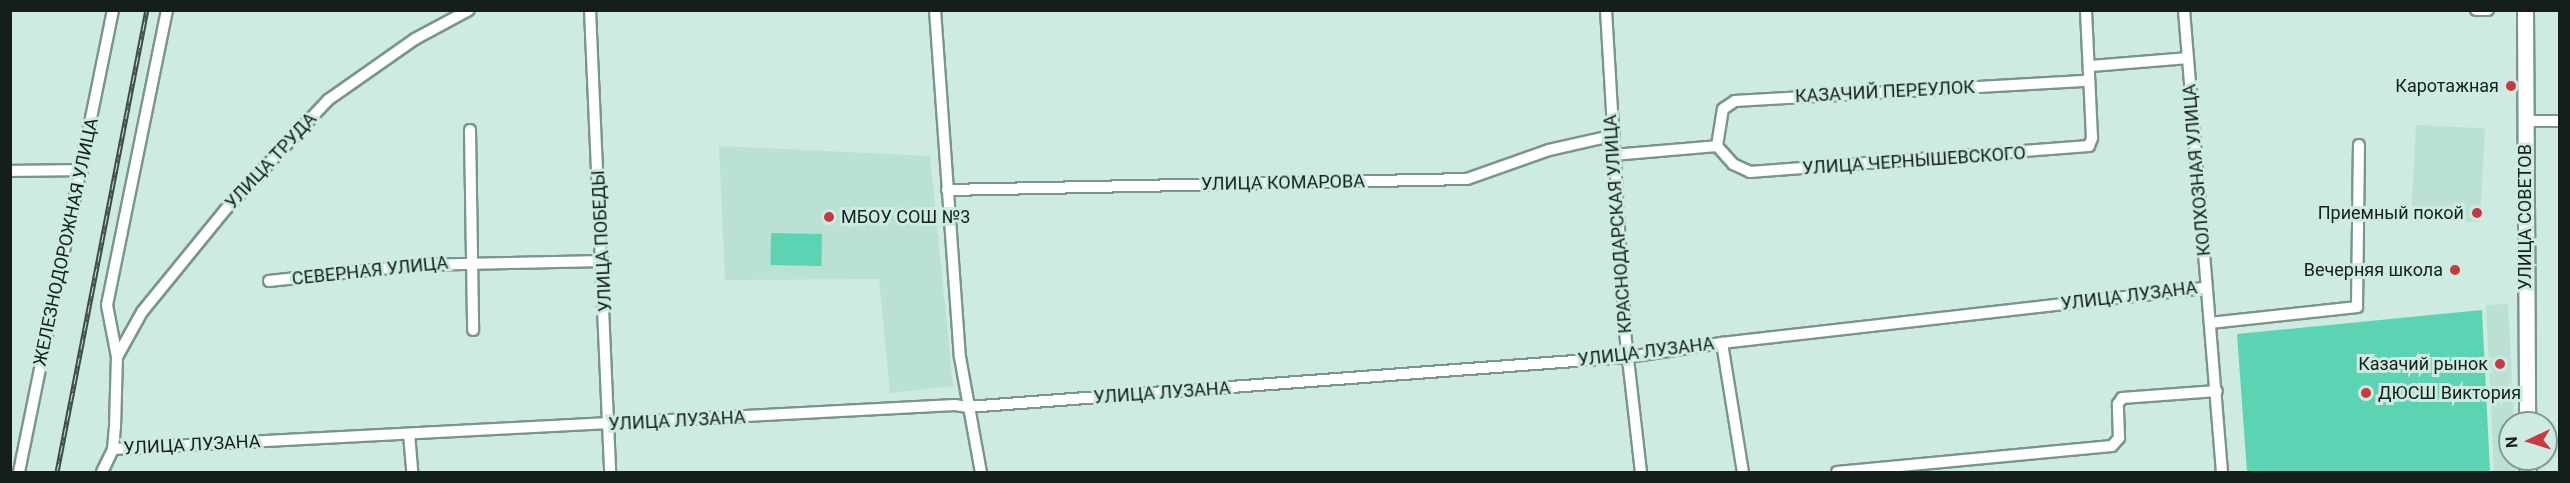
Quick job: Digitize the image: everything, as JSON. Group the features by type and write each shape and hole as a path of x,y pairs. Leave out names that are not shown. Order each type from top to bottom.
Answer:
{"main road":[{"name":"УЛИЦА СОВЕТОВ","path":"2525,10 2527,411"}],"street":[{"name":"ЖЕЛЕЗНОДОРОЖНАЯ УЛИЦА","path":"16,469 82,170 113,10"},
{"path":"102,472 113,449 117,357 107,305 166,10"},
{"name":"УЛИЦА ТРУДА","path":"117,357 142,312 226,209 328,100 415,39 469,10"},
{"name":"УЛИЦА ПОБЕДЫ","path":"590,10 603,261 610,472"},
{"path":"935,10 947,190 967,407 981,472"},
{"name":"КРАСНОДАРСКАЯ УЛИЦА","path":"1606,10 1611,136 1628,357 1641,472"},
{"name":"УЛИЦА ЧЕРНЫШЕВСКОГО","path":"1717,146 1733,165 1750,172 2071,150 2088,146 2092,138 2086,81 2090,66 2086,10"},
{"name":"КОЛХОЗНАЯ УЛИЦА","path":"2184,10 2222,472"},
{"path":"2476,10 2488,10"},
{"path":"2090,66 2187,58"},
{"name":"КАЗАЧИЙ ПЕРЕУЛОК","path":"1717,146 1723,109 1735,101 2086,81"},
{"path":"2524,121 2559,121"},
{"name":"СЕВЕРНАЯ УЛИЦА","path":"470,130 473,330"},
{"name":"УЛИЦА КОМАРОВА","path":"947,190 1467,180 1549,150 1611,136"},
{"path":"2210,323 2357,307 2359,145"},
{"path":"1613,155 1717,146"},
{"path":"10,171 82,170"},
{"name":"СЕВЕРНАЯ УЛИЦА","path":"269,281 471,262 603,261"},
{"name":"УЛИЦА ЛУЗАНА","path":"113,449 610,425 955,405 967,407 1628,357 1722,343 2206,288"},
{"path":"1722,343 1743,472"},
{"path":"1837,472 2112,446 2119,438 2118,404 2122,398 2217,391"},
{"path":"409,434 412,472"}],"shaded area":[{"path":"2416,125 2485,129 2480,222 2411,219"},
{"name":"МБОУ СОШ №3","path":"719,146 930,156 953,386 890,393 879,279 725,280"},
{"name":"Казачий рынок","path":"2508,304 2513,411 2498,411 2498,471 2516,472 2494,472 2486,305"}],"green space":[{"path":"771,233 822,234 821,266 770,265"},
{"path":"2482,310 2490,472 2247,472 2237,334"}],"railway":[{"path":"57,472 147,10"}],"place":[{"name":"Каротажная","path":"2511,86"},
{"name":"Приемный покой","path":"2477,213"},
{"name":"МБОУ СОШ №3","path":"829,217"},
{"name":"Вечерняя школа","path":"2455,270"},
{"name":"Казачий рынок","path":"2500,364"},
{"name":"ДЮСШ Виктория","path":"2366,393"}]}
